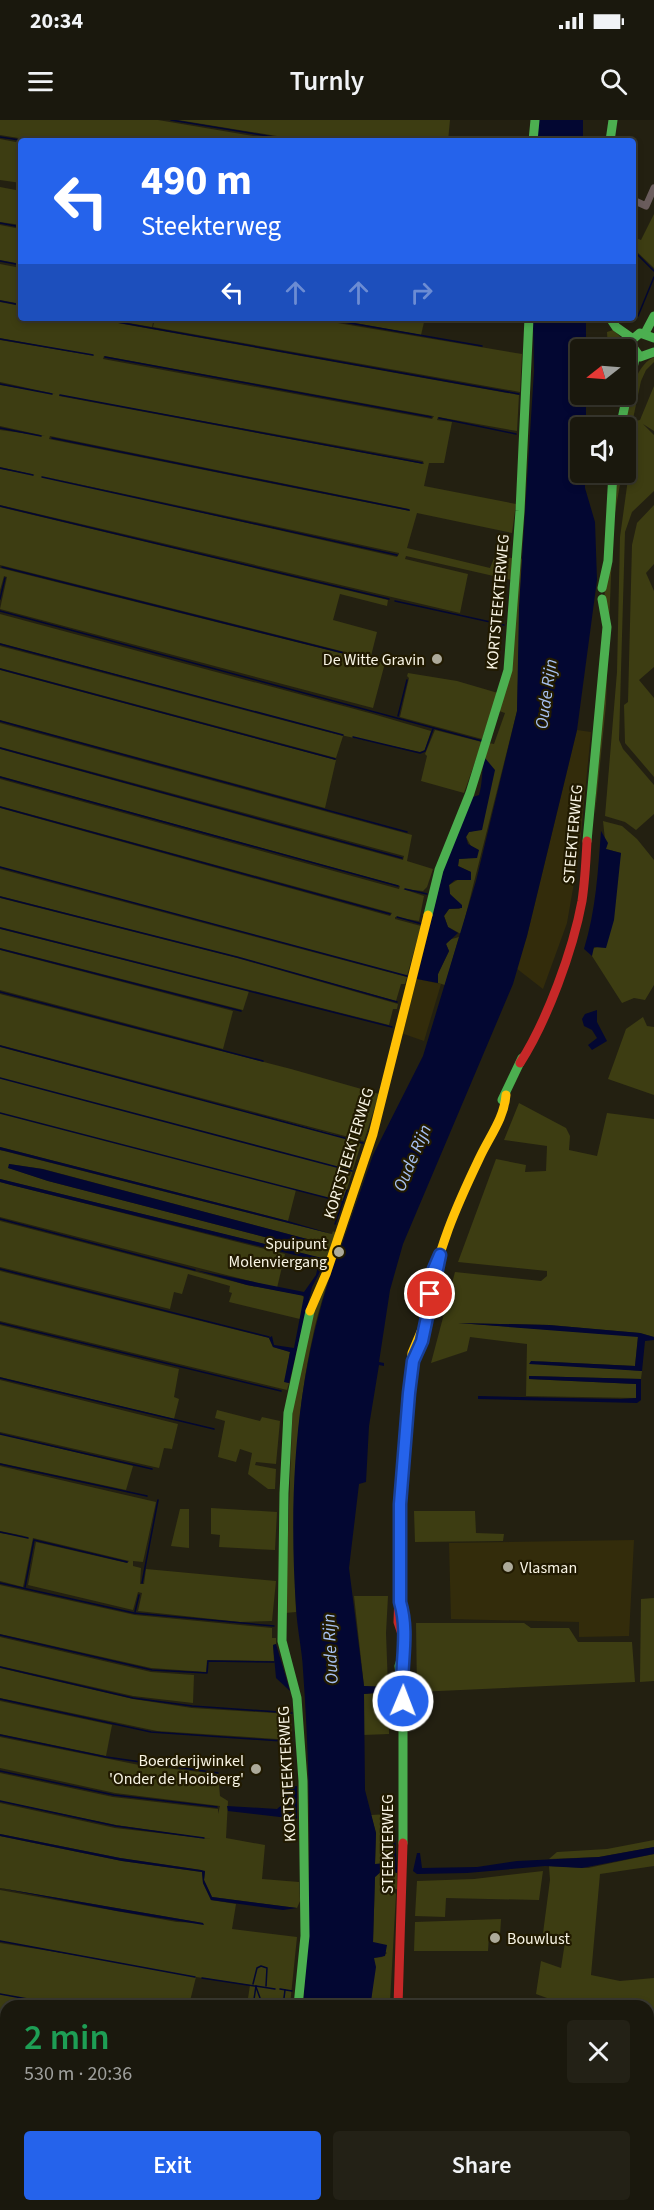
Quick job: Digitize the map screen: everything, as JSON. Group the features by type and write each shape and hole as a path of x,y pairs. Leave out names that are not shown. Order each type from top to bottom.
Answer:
{"street":[{"path":"533,138 535,120"},
{"path":"610,138 613,120"},
{"path":"636,202 645,206 651,203 654,188"},
{"path":"611,321 633,339 651,334 654,316"},
{"name":"KORTSTEEKTERWEG","path":"299,2000 305,1936 303,1781 297,1698 282,1641 284,1493 288,1413 310,1310 326,1274 373,1134 439,870 470,793 508,670 520,511 529,321"},
{"path":"636,352 640,356"},
{"path":"640,356 654,352"},
{"path":"623,417 640,356"},
{"name":"STEEKTERWEG","path":"398,2000 403,1862 399,1666 404,1650 404,1640 398,1622 403,1451 415,1343 423,1327 435,1289 440,1255 496,1122 501,1102 526,1047 538,1030 568,952 582,901 604,634 600,615 601,570 607,549 612,483"}],"shaded area":[{"path":"0,120 158,120 265,138 18,138 0,135"},
{"path":"178,120 450,120 448,138 289,138"},
{"path":"0,139 18,142 18,183 0,180"},
{"path":"0,187 18,190 18,225 0,222"},
{"path":"654,214 654,268 636,251 636,238 641,240"},
{"path":"0,225 18,228 18,263 0,260"},
{"path":"0,264 18,267 18,303 0,300"},
{"path":"0,302 18,305 18,321 107,321 519,395 517,431 438,417 437,420 452,422 444,463 429,463 424,486 516,504 512,533 417,513 407,548 490,568 495,556 512,558 511,580 406,556 405,559 468,574 460,613 0,505 0,469 35,475 0,467 0,430 45,436 0,426 0,385 55,394 0,382 0,340 96,356 0,338","holes":["104,356 434,416 432,419 103,359","59,396 423,461 424,464","50,436 409,509 410,511 49,439","41,476 399,553 397,557"]},
{"path":"117,321 153,321 152,327"},
{"path":"154,321 326,321 522,354 520,392 153,327"},
{"path":"344,321 424,321 421,335"},
{"path":"613,330 623,339 607,339 607,332"},
{"path":"654,357 654,362 646,370 641,381 636,405 636,378 647,362"},
{"path":"654,386 654,431 643,424 654,435 654,491 632,512 625,532 619,740 623,749 654,785 654,814 636,830 625,822 605,816 617,672 620,537 627,483 636,483 636,421 640,420"},
{"path":"628,405 636,405 633,417 625,417"},
{"path":"614,483 620,483 613,524 606,704 595,814 605,584"},
{"path":"654,505 654,564 646,573 654,591 654,667 639,680 654,698 654,777 625,743 624,705 628,702 632,545 637,523"},
{"path":"0,507 388,600 387,606 340,594 333,620 377,632 371,656 353,653 352,656 385,663 373,708 0,609 7,577 4,576 0,590 0,568 344,654 345,652 0,565"},
{"path":"522,558 517,711 461,934 448,927 444,916 449,909 460,909 450,894 449,885 471,872 458,866 459,859 477,857 466,837 469,832 482,829 485,758 489,743 494,744 505,713 499,711 518,565"},
{"path":"0,614 431,731 425,750 420,752 345,736 0,643"},
{"path":"0,646 343,736 336,758 0,668"},
{"path":"0,670 336,760 325,808 0,720"},
{"path":"408,673 457,681 498,693 482,739 400,717 409,678"},
{"path":"0,723 412,835 407,861 433,869 427,887 423,891 403,889 424,896 419,921 395,917 395,919 421,926 407,976 0,867 0,808 390,916 392,913 0,806 0,779 399,889 400,886 0,776 0,749 403,860 404,856 0,747"},
{"path":"435,730 482,742 464,793 421,781 427,756 425,754"},
{"path":"577,730 591,732 579,854 567,923 543,989 516,968 527,936"},
{"path":"603,821 622,826 637,839 654,860 654,985 645,1000 634,998 622,1003 592,956 592,949 597,947 621,853 606,849"},
{"path":"0,869 407,977 405,984 401,984 396,1001 0,896"},
{"path":"0,898 237,958 398,1004 397,1009 393,1009 389,1025 0,927"},
{"path":"0,929 249,991 243,1010 0,948"},
{"path":"459,937 445,985 438,983 438,974 449,951 446,944 448,940"},
{"path":"0,950 233,1011 223,1049 0,990"},
{"path":"412,980 441,984 424,1041 398,1032"},
{"path":"0,994 379,1094 364,1141 0,1045"},
{"path":"643,1017 647,1026 654,1027 654,1095 608,1079 626,1029"},
{"path":"0,1047 333,1134 361,1144 343,1202 296,1190 288,1221 0,1147"},
{"path":"519,1103 566,1128 570,1136 569,1150 597,1156 607,1113 654,1119 654,1337 640,1333 549,1325 459,1323 638,1336 635,1366 531,1361 642,1371 641,1379 529,1376 530,1379 636,1384 636,1398 526,1396 527,1344 470,1337 467,1351 431,1363 455,1272 541,1281 547,1276 547,1271 458,1262 496,1159 526,1165 525,1172 546,1171 547,1146 504,1140"},
{"path":"0,1150 332,1234 333,1231 336,1233 329,1260 0,1179","holes":["9,1164 43,1169 322,1243 319,1251 311,1249 48,1181 9,1168"]},
{"path":"0,1182 285,1254 277,1288 0,1217"},
{"path":"358,1192 324,1292 308,1361 298,1432 294,1504 296,1612 285,1613 293,1398 311,1317"},
{"path":"0,1221 247,1285 302,1295 305,1299 300,1319 229,1302 232,1293 229,1292 230,1286 188,1274 182,1294 174,1292 170,1309 0,1267"},
{"path":"0,1271 269,1338 273,1347 290,1352 285,1382 289,1383 287,1390 0,1321"},
{"path":"0,1325 179,1369 174,1397 179,1399 174,1419 0,1377"},
{"path":"0,1380 178,1424 172,1449 164,1448 159,1468 0,1432"},
{"path":"217,1410 260,1421 262,1417 280,1421 276,1464 256,1462 255,1465 276,1469 275,1489 268,1489 248,1474 252,1453 240,1449 236,1462 218,1457 225,1421 215,1418"},
{"path":"0,1434 133,1466 126,1490 0,1463"},
{"path":"0,1466 156,1502 143,1562 133,1561 133,1566 141,1568 140,1584 144,1584 146,1569 276,1581 272,1621 240,1622 138,1611 142,1593 138,1592 133,1610 28,1585 36,1542 127,1563 129,1561 33,1538 23,1587 0,1581 0,1533 29,1537 0,1531"},
{"path":"211,1508 277,1512 275,1550 219,1547 220,1535 211,1534"},
{"path":"180,1509 189,1509 189,1548 171,1546"},
{"path":"414,1511 475,1511 476,1533 504,1534 503,1541 415,1542"},
{"path":"634,1540 629,1636 579,1637 579,1622 451,1619 449,1543"},
{"path":"0,1585 135,1615 272,1628 272,1638 276,1638 276,1644 273,1645 274,1661 207,1660 206,1672 151,1668 0,1634"},
{"path":"354,1596 388,1596 386,1633 388,1687 364,1686"},
{"path":"654,1598 654,1681 640,1682 641,1599"},
{"path":"416,1623 524,1623 531,1628 569,1628 578,1642 632,1642 635,1682 417,1692"},
{"path":"0,1637 151,1672 194,1675 193,1703 133,1696 0,1666"},
{"path":"0,1668 133,1699 192,1708 291,1714 292,1740 157,1731 0,1698"},
{"path":"388,1692 389,1734 363,1735 364,1694"},
{"path":"0,1701 112,1725 106,1756 0,1734"},
{"path":"0,1737 139,1765 218,1774 220,1796 228,1801 226,1838 265,1845 262,1879 299,1882 300,1901 297,1908 212,1897 204,1880 205,1872 201,1870 120,1858 0,1834 0,1803 115,1828 211,1839 116,1825 0,1801 0,1773 113,1797 218,1809 218,1814 220,1806 115,1793 0,1768"},
{"path":"389,1814 393,1864 375,1864 376,1833 371,1815"},
{"path":"0,1836 122,1861 202,1872 203,1883 211,1900 236,1904 232,1929 297,1937 291,2000 248,2000 250,1985 196,1977 190,2000 0,2000 0,1943 99,1959 0,1941 0,1890 177,1922 203,1923 0,1888"},
{"path":"654,1840 654,1847 599,1857 549,1859 557,1852 607,1849"},
{"path":"654,1854 654,1866 600,1874 591,1975 620,1981 654,1978 654,2000 552,2000 536,1994 541,1961 561,1968 565,1942 562,1936 543,1933 550,1880 549,1866 588,1868"},
{"path":"384,1869 397,1873 397,1889 392,1890 396,1894 390,2000 371,2000 374,1958 382,1957 387,1953 373,1943 375,1877"},
{"path":"543,1871 539,1900 446,1898 445,1917 415,1916 417,1881 474,1879"},
{"path":"501,1919 500,1935 489,1935 488,1951 414,1951 415,1922"}],"water":[{"path":"539,120 583,120 583,138 537,138"},
{"name":"Oude Rijn","path":"533,321 586,321 586,339 570,339 570,405 586,405 586,417 570,417 570,483 585,483 595,522 597,580 577,730 527,936 513,984 403,1244 390,1290 379,1362 384,1363 384,1366 379,1365 369,1426 366,1482 359,1484 349,1568 364,1686 388,1687 388,1692 364,1694 365,1790 376,1833 375,1864 394,1862 392,1815 394,1814 397,1873 384,1869 375,1877 373,1942 387,1945 385,1956 374,1958 376,1967 371,2000 303,2000 308,1922 309,1796 303,1670 296,1607 293,1518 298,1429 304,1384 324,1297 338,1254 337,1250 340,1250 373,1155 423,1056 476,881 517,711 519,606 534,371"},
{"path":"485,758 495,770 482,830 469,832 466,837 468,844 479,850 477,858 459,859 458,866 471,872 471,880 455,880 449,885 450,894 462,905 462,908 449,909 444,916 448,927 458,933 446,944 449,951 438,974 438,983 417,979 447,855 473,797 479,795"},
{"path":"601,831 608,843 606,849 621,853 614,920 606,948 594,947 592,956 584,949 594,905"},
{"path":"597,1010 597,1022 607,1041 592,1050 588,1045 597,1038 592,1030 584,1026 582,1019 585,1014"},
{"path":"0,1147 288,1221 332,1234 0,1150"},
{"path":"9,1164 42,1169 322,1243 319,1251 311,1249 48,1181 8,1168"},
{"path":"0,1179 322,1258 323,1266 312,1287 289,1383 284,1382 290,1352 273,1347 269,1338 272,1336 274,1345 294,1348 304,1296 247,1285 195,1270 304,1292 316,1275 319,1261 11,1185 0,1182"},
{"path":"458,1323 549,1325 640,1333 654,1337 654,1340 645,1341 642,1371 529,1364 531,1361 635,1366 638,1337"},
{"path":"529,1376 641,1379 641,1400 637,1403 478,1399 478,1396 636,1398 636,1384 529,1379"},
{"path":"276,1644 290,1691 276,1678 273,1645"},
{"path":"297,1786 297,1819 228,1811 227,1806 277,1809 283,1804 285,1787"},
{"path":"0,1834 120,1858 201,1870 205,1871 204,1880 212,1897 297,1908 283,1910 211,1900 203,1883 202,1872 122,1861 0,1836"},
{"path":"654,1847 654,1854 582,1868 545,1866 467,1873 417,1874 413,1871 417,1853 420,1853 422,1868 477,1867 517,1861 599,1857"},
{"path":"0,1888 203,1923 204,1925 117,1911"}],"waterway":[{"path":"171,120 280,138"},
{"path":"0,137 18,140"},
{"path":"0,223 18,226"},
{"path":"636,253 654,271"},
{"path":"0,261 18,264"},
{"path":"638,316 654,277"},
{"path":"0,301 18,304"},
{"path":"112,321 519,394"},
{"path":"338,321 482,346"},
{"path":"0,339 93,355"},
{"path":"105,357 431,417"},
{"path":"0,384 52,394"},
{"path":"60,395 422,463"},
{"path":"439,418 516,434"},
{"path":"0,428 41,436"},
{"path":"52,438 409,510"},
{"path":"0,468 33,475"},
{"path":"42,477 397,555"},
{"path":"0,506 389,599"},
{"path":"2,567 344,653"},
{"path":"0,599 5,578"},
{"path":"395,601 504,625"},
{"path":"0,611 482,741"},
{"path":"0,644 343,735"},
{"path":"0,669 335,759"},
{"path":"398,716 407,680"},
{"path":"0,721 407,832"},
{"path":"353,737 420,753 425,751 433,729"},
{"path":"0,748 402,858"},
{"path":"0,777 398,886"},
{"path":"0,807 390,914"},
{"path":"0,867 407,976"},
{"path":"405,889 427,894"},
{"path":"0,897 237,957 397,1002"},
{"path":"397,917 422,924"},
{"path":"0,928 392,1027"},
{"path":"0,949 241,1011"},
{"path":"0,992 263,1061"},
{"path":"0,1046 363,1143"},
{"path":"0,1078 352,1171"},
{"path":"0,1113 343,1202"},
{"path":"335,1224 347,1190"},
{"path":"0,1219 195,1270"},
{"path":"0,1269 269,1337"},
{"path":"0,1323 281,1391"},
{"path":"0,1378 214,1429"},
{"path":"0,1434 152,1469"},
{"path":"0,1464 147,1496"},
{"path":"142,1583 158,1500"},
{"path":"0,1532 28,1538"},
{"path":"25,1587 34,1540 127,1562"},
{"path":"0,1583 134,1613 274,1626"},
{"path":"135,1612 139,1595"},
{"path":"0,1635 152,1670 207,1673 208,1661 274,1662"},
{"path":"0,1667 133,1698 192,1706 292,1713"},
{"path":"0,1699 151,1732 282,1741"},
{"path":"0,1735 106,1757 218,1773"},
{"path":"0,1771 114,1795 217,1807"},
{"path":"0,1801 116,1826 204,1838"},
{"path":"0,1941 195,1977"},
{"path":"253,1984 257,1968 261,1966 267,1968 266,1986"},
{"path":"202,1978 275,1989"},
{"path":"254,2000 256,1986"},
{"path":"256,1987 260,2000"},
{"path":"280,1989 292,1991"},
{"path":"284,2000 285,1990"},
{"path":"0,1994 33,2000"}],"traffic: fast":[{"path":"533,138 535,120"},
{"path":"610,138 613,120"},
{"path":"645,333 654,316"},
{"path":"428,915 439,870 470,793 508,670 520,511 529,321"},
{"path":"612,321 616,327 633,339"},
{"path":"654,338 640,333 633,339 632,346 640,357 654,352"},
{"path":"622,417 625,405"},
{"path":"602,588 608,561 612,483"},
{"path":"587,841 607,627 602,599"},
{"path":"502,1100 522,1058"},
{"path":"299,2000 305,1936 303,1781 297,1698 282,1641 284,1493 288,1413 310,1311"},
{"path":"403,1843 403,1701 399,1666 404,1650"}],"traffic: slow":[{"path":"310,1311 326,1274 373,1134 428,915"},
{"path":"429,1303 432,1284 448,1229 499,1120 506,1095"},
{"path":"405,1426 412,1353 423,1327"}],"traffic: jam":[{"path":"520,1063 540,1027 558,985 572,941 582,901 587,841"},
{"path":"424,1331 431,1298"},
{"path":"404,1640 398,1622 405,1426"},
{"path":"398,2000 403,1843"}],"place":[{"name":"De Witte Gravin","path":"437,659"},
{"name":"Spuipunt Molenviergang","path":"339,1252"},
{"name":"Vlasman","path":"508,1567"},
{"name":"Boerderijwinkel 'Onder de Hooiberg'","path":"256,1769"},
{"name":"Bouwlust","path":"495,1938"}],"route":[{"path":"403,1701 401,1682 405,1666 405,1620 400,1602 400,1504 403,1451 413,1361 422,1341 423,1327 437,1280 440,1255 434,1269 430,1294"}]}
